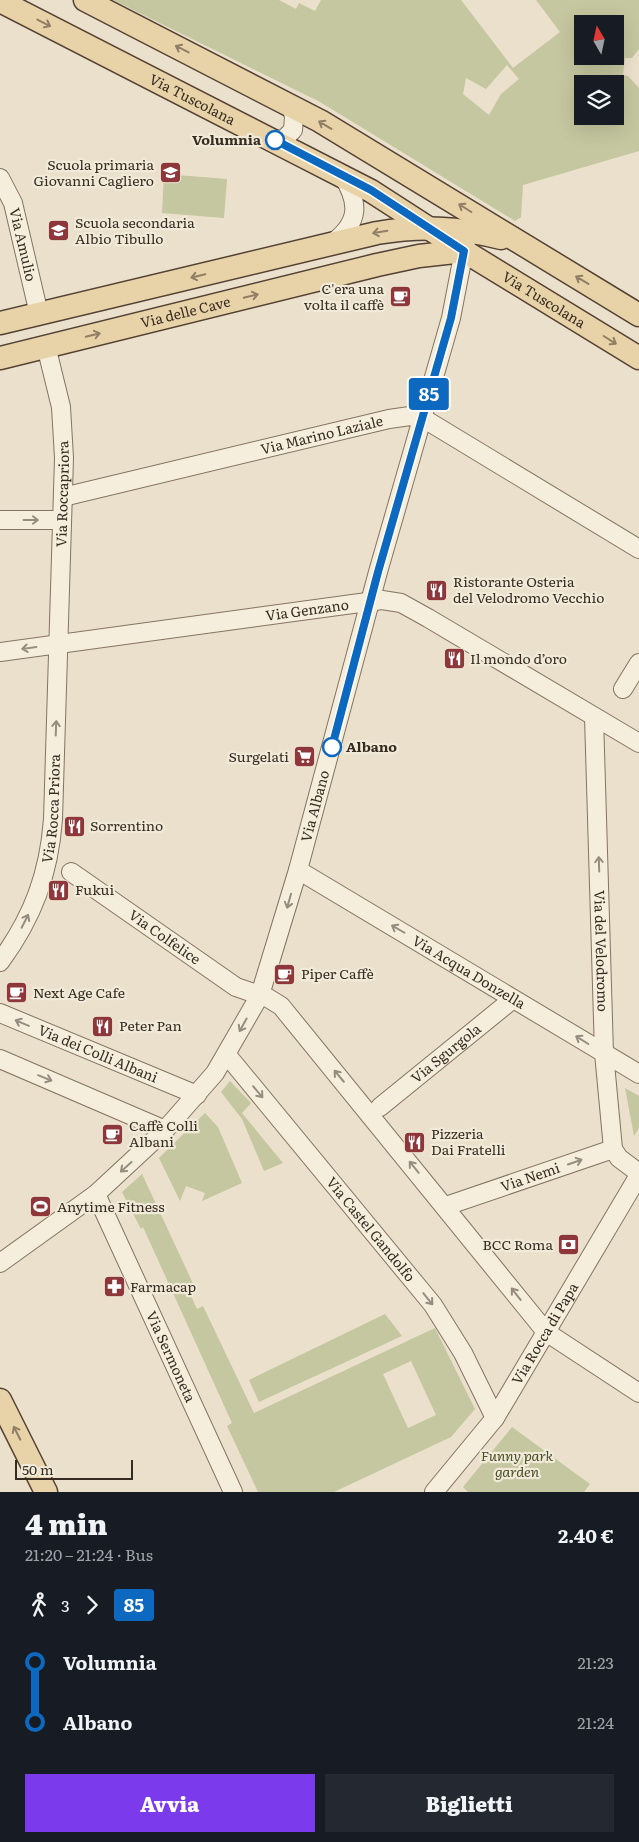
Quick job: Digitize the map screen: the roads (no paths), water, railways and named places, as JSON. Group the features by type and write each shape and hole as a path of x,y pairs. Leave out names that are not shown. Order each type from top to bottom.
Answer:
{"main road":[{"path":"85,0 291,105 409,174 639,315"},
{"name":"Via Tuscolana","path":"0,2 371,190 429,227"},
{"path":"0,323 377,233 429,227 466,240 521,243"},
{"name":"Via Tuscolana","path":"466,240 639,358"},
{"name":"Via delle Cave","path":"0,358 419,256 466,240"},
{"path":"39,314 46,346"},
{"path":"0,1400 46,1492"}],"street":[{"path":"275,140 284,138 293,130 294,118 291,105"},
{"path":"331,244 350,225 356,206 353,194 341,175"},
{"name":"Via Amulio","path":"0,178 13,203 39,314"},
{"name":"Via Albano","path":"0,1264 96,1194 165,1130 197,1095 226,1055 260,995 298,870 371,600 451,318 466,240"},
{"name":"Via Roccapriora","path":"46,346 61,407 63,497 59,643"},
{"name":"Via Marino Laziale","path":"63,497 406,416 422,418 639,549"},
{"path":"0,520 62,520"},
{"name":"Via Genzano","path":"0,652 371,600 388,601 410,608 639,744"},
{"name":"Via Rocca Priora","path":"0,962 32,908 48,860 53,819 59,643"},
{"path":"623,689 639,663"},
{"name":"Via del Velodromo","path":"594,716 604,1053 613,1149"},
{"name":"Via Acqua Donzella","path":"298,870 639,1074"},
{"name":"Via Colfelice","path":"71,872 236,987 260,995"},
{"path":"260,995 273,1000 281,1006 446,1206 546,1332 639,1393"},
{"name":"Via Sgurgola","path":"380,1107 513,999"},
{"name":"Via dei Colli Albani","path":"0,1013 197,1095"},
{"name":"Via Castel Gandolfo","path":"226,1055 433,1305 463,1353 495,1418"},
{"path":"0,1059 165,1130"},
{"path":"613,1149 618,1158 639,1174"},
{"name":"Via Nemi","path":"446,1206 613,1149"},
{"name":"Via Rocca di Papa","path":"441,1490 495,1418 639,1174"},
{"name":"Via Sermoneta","path":"96,1194 234,1492"}],"place":[{"name":"Volumnia","path":"275,140"},
{"name":"Scuola primaria Giovanni Cagliero","path":"170,173"},
{"name":"Scuola secondaria Albio Tibullo","path":"59,231"},
{"name":"C'era una volta il caffè","path":"400,297"},
{"name":"Ristorante Osteria del Velodromo Vecchio","path":"437,590"},
{"name":"Il mondo d’oro","path":"454,659"},
{"name":"Albano","path":"332,747"},
{"name":"Surgelati","path":"305,757"},
{"name":"Sorrentino","path":"74,826"},
{"name":"Fukui","path":"59,890"},
{"name":"Piper Caffè","path":"285,974"},
{"name":"Next Age Cafe","path":"17,993"},
{"name":"Peter Pan","path":"103,1026"},
{"name":"Caffè Colli Albani","path":"113,1134"},
{"name":"Pizzeria Dai Fratelli","path":"415,1142"},
{"name":"Anytime Fitness","path":"41,1207"},
{"name":"BCC Roma","path":"569,1245"},
{"name":"Farmacap","path":"114,1287"}],"park label":[{"name":"Funny park garden","path":"517,1464"}]}
